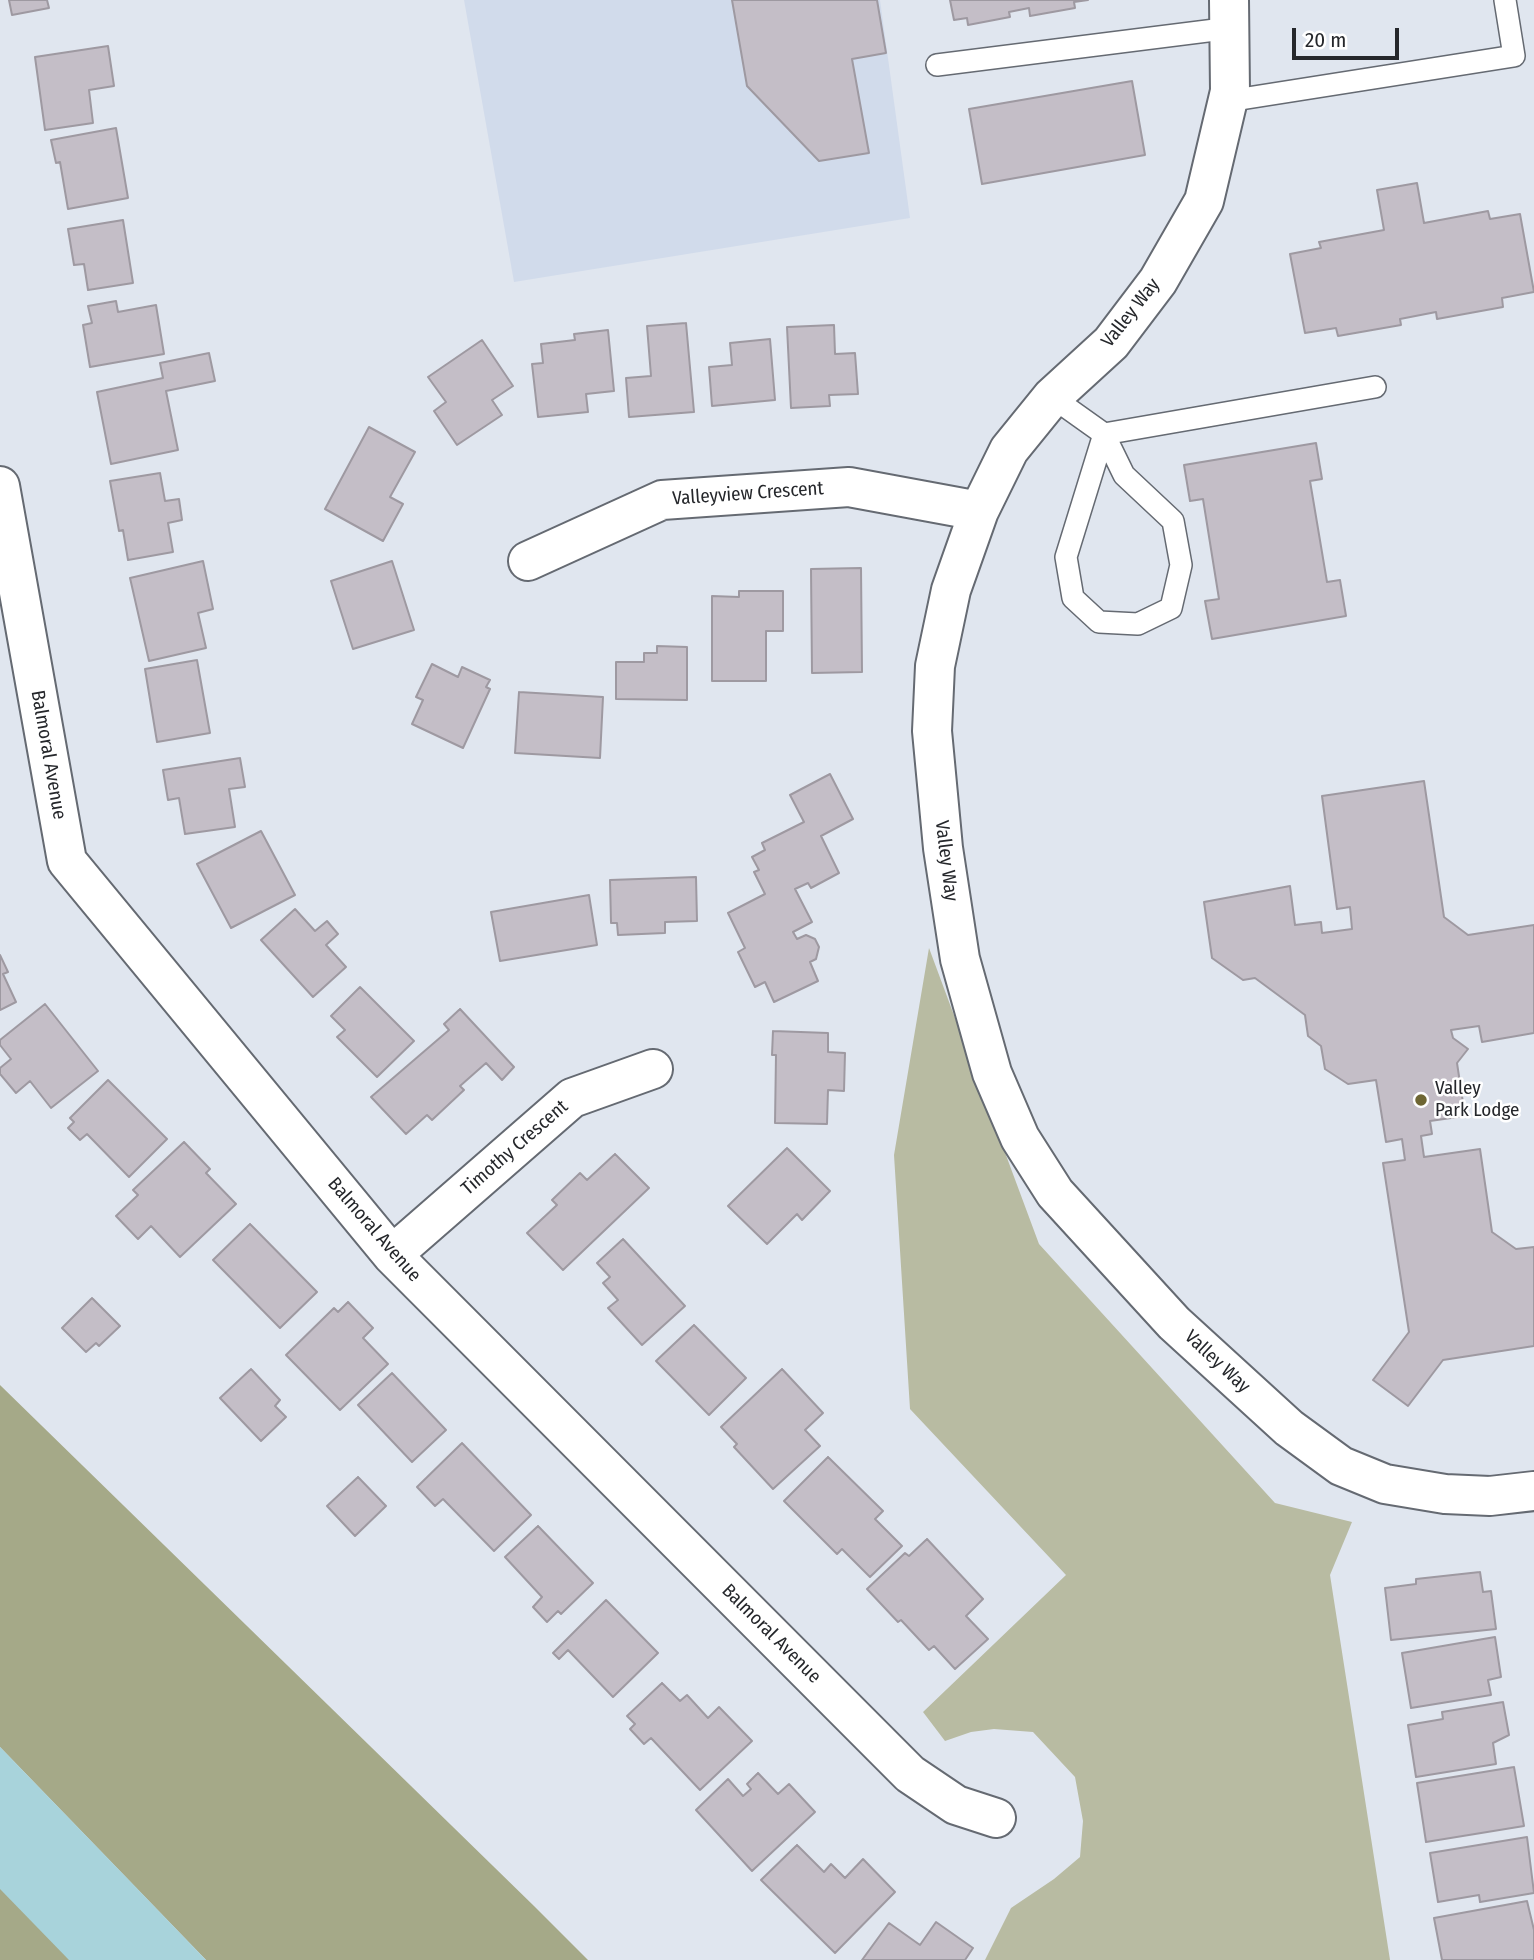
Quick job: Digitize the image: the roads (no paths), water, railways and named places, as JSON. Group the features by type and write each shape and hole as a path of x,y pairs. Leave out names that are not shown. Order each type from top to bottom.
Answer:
{"street":[{"name":"Valley Way","path":"1230,14 1228,101 1204,201 1158,281 1111,343 1052,397 1009,450 979,511 951,590 935,666 932,731 943,848 960,959 992,1073 1020,1138 1055,1193 1174,1323 1289,1428 1341,1466 1385,1484 1445,1494 1490,1496 1534,1491"},
{"name":"Balmoral Avenue","path":"0,486 67,861 392,1255 910,1774 956,1805 996,1818"},
{"name":"Valleyview Crescent","path":"528,561 662,500 849,487 979,511"},
{"name":"Timothy Crescent","path":"392,1255 572,1098 653,1069"}],"lane":[{"path":"1228,101 1514,56 1505,0"},
{"path":"937,65 1230,14"},
{"path":"1104,434 1375,387"},
{"path":"1052,397 1104,434 1124,475 1173,521 1181,565 1171,608 1138,624 1099,622 1073,598 1066,558 1104,434"}],"place":[{"name":"Valley Park Lodge","path":"1421,1100"}]}
